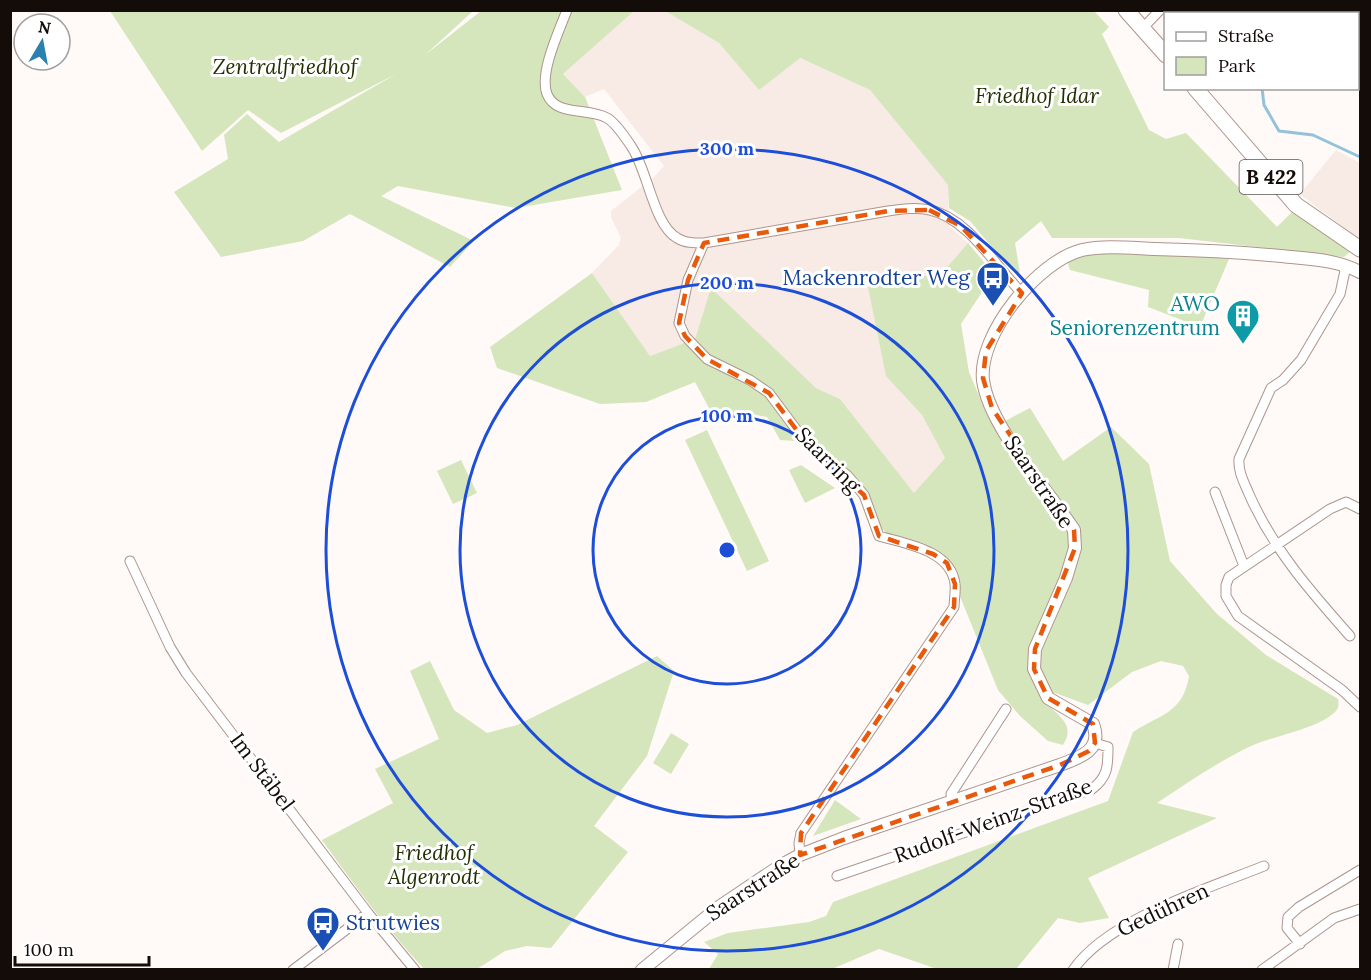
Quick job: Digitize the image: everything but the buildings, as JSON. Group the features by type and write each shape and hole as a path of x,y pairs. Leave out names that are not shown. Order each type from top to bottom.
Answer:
{"main road":[{"path":"1125,10 1164,53"},
{"name":"B 422","path":"1197,90 1296,205 1360,249"}],"street":[{"path":"567,10 546,73 545,91 550,101 561,108 590,111 609,119 631,146 662,222 675,237 682,241 704,243 888,211 919,208 942,213 961,226 1022,293"},
{"path":"1142,29 1160,10"},
{"name":"Saarring","path":"704,243 688,280 679,323 685,336 707,359 750,380 769,393 807,444 847,475 864,495 879,536 933,554 947,563 955,584 954,608 801,833 800,855"},
{"name":"Saarstraße","path":"642,969 719,907 800,855 1077,758 1089,751 1095,742 1094,724 1048,698 1034,669 1035,650 1066,578 1075,548 1074,530 1008,438 984,388 983,371 986,351 1003,318 1022,293 1042,273 1066,257 1093,248 1180,250 1324,260 1360,272"},
{"path":"1346,266 1340,294 1301,360 1283,380 1271,388 1239,459 1238,469 1257,512 1287,563 1350,636"},
{"path":"1215,492 1244,566"},
{"path":"1360,508 1350,502 1341,503 1244,566 1229,577 1226,585 1226,596 1238,616 1342,690 1360,707"},
{"name":"Im Stäbel","path":"130,561 170,647 186,673 368,913 415,969"},
{"path":"952,802 951,794 1006,709"},
{"name":"Rudolf-Weinz-Straße","path":"837,876 1092,789 1101,783 1107,773 1108,762 1108,747 1095,742"},
{"name":"Gedühren","path":"1073,969 1093,946 1123,927 1155,910 1264,866"},
{"path":"1300,944 1287,928 1288,917 1299,907 1360,870"},
{"path":"1262,969 1334,918 1360,909"},
{"path":"293,969 368,913"},
{"path":"1173,969 1178,944"}],"highlighted area":[{"path":"929,210 961,226 1022,293 986,351 983,378 992,408 1074,530 1075,548 1035,649 1034,669 1048,698 1093,724 1095,743 1089,751 1060,765 800,855 801,833 954,607 955,584 947,563 933,554 879,536 864,495 807,444 769,393 707,359 685,336 679,323 688,280 704,243 888,211"}],"shaded area":[{"path":"634,11 665,11 719,43 759,90 799,58 870,90 948,185 949,226 968,243 942,273 886,375 922,415 945,458 914,493 840,399 816,388 711,289 695,339 650,356 592,273 619,245 621,238 611,217 611,211 654,177 664,166 604,89 585,97 563,74"},
{"path":"1336,150 1360,163 1360,240 1300,194"}],"green space":[{"name":"Zentralfriedhof","path":"110,11 473,11 425,55 481,11 634,11 563,74 585,97 622,190 516,208 398,186 381,196 474,241 450,267 350,214 303,241 221,257 174,192 228,159 224,135 247,114 279,142 396,74 281,133 248,110 202,151"},
{"name":"Friedhof Idar","path":"665,11 1094,11 1109,27 1102,34 1149,130 1166,139 1186,133 1277,227 1293,211 1351,251 1344,257 1179,238 1052,238 1041,221 1015,243 1020,273 1011,270 970,221 949,208 948,185 870,90 800,58 759,90 719,43"},
{"path":"968,243 994,274 961,324 969,372 987,415 1005,421 1030,408 1063,461 1111,427 1149,464 1170,561 1217,614 1266,655 1338,699 1338,707 1335,712 1318,723 1237,753 1157,803 1217,818 1088,878 1109,918 1080,923 1058,918 1016,969 937,969 879,949 832,969 709,969 718,954 704,942 728,933 809,922 826,916 833,902 1108,801 1133,732 1176,705 1182,698 1189,676 1183,666 1161,661 1132,672 1088,705 1055,693 1042,694 1050,707 1065,723 1067,729 1063,745 1048,741 1020,716 998,690 955,584 953,565 935,551 889,536 877,523 866,493 810,442 780,440 767,417 743,412 717,423 695,382 646,402 600,404 497,368 490,347 592,273 650,356 695,339 711,288 816,388 840,399 914,493 945,458 922,415 886,376 868,287 942,273"},
{"path":"1092,251 1171,252 1229,259 1200,327 1148,307 1149,290 1070,270 1067,261"},
{"path":"707,430 769,561 747,571 685,440"},
{"path":"461,460 477,493 453,504 437,471"},
{"path":"801,465 835,488 805,503 789,470"},
{"name":"Friedhof Algenrodt","path":"657,656 674,671 647,756 594,826 628,852 551,948 527,946 505,951 477,969 424,969 371,906 322,840 393,803 375,769 439,739 410,671 430,661 454,710 487,733 517,725"},
{"path":"671,733 689,744 671,774 653,763"},
{"path":"835,800 861,819 813,836"}],"waterway":[{"path":"1262,90 1264,105 1279,131 1313,135 1360,157"}],"place":[{"name":"Mackenrodter Weg","path":"993,307"},
{"name":"AWO Seniorenzentrum","path":"1243,345"},
{"name":"Strutwies","path":"323,952"}]}
